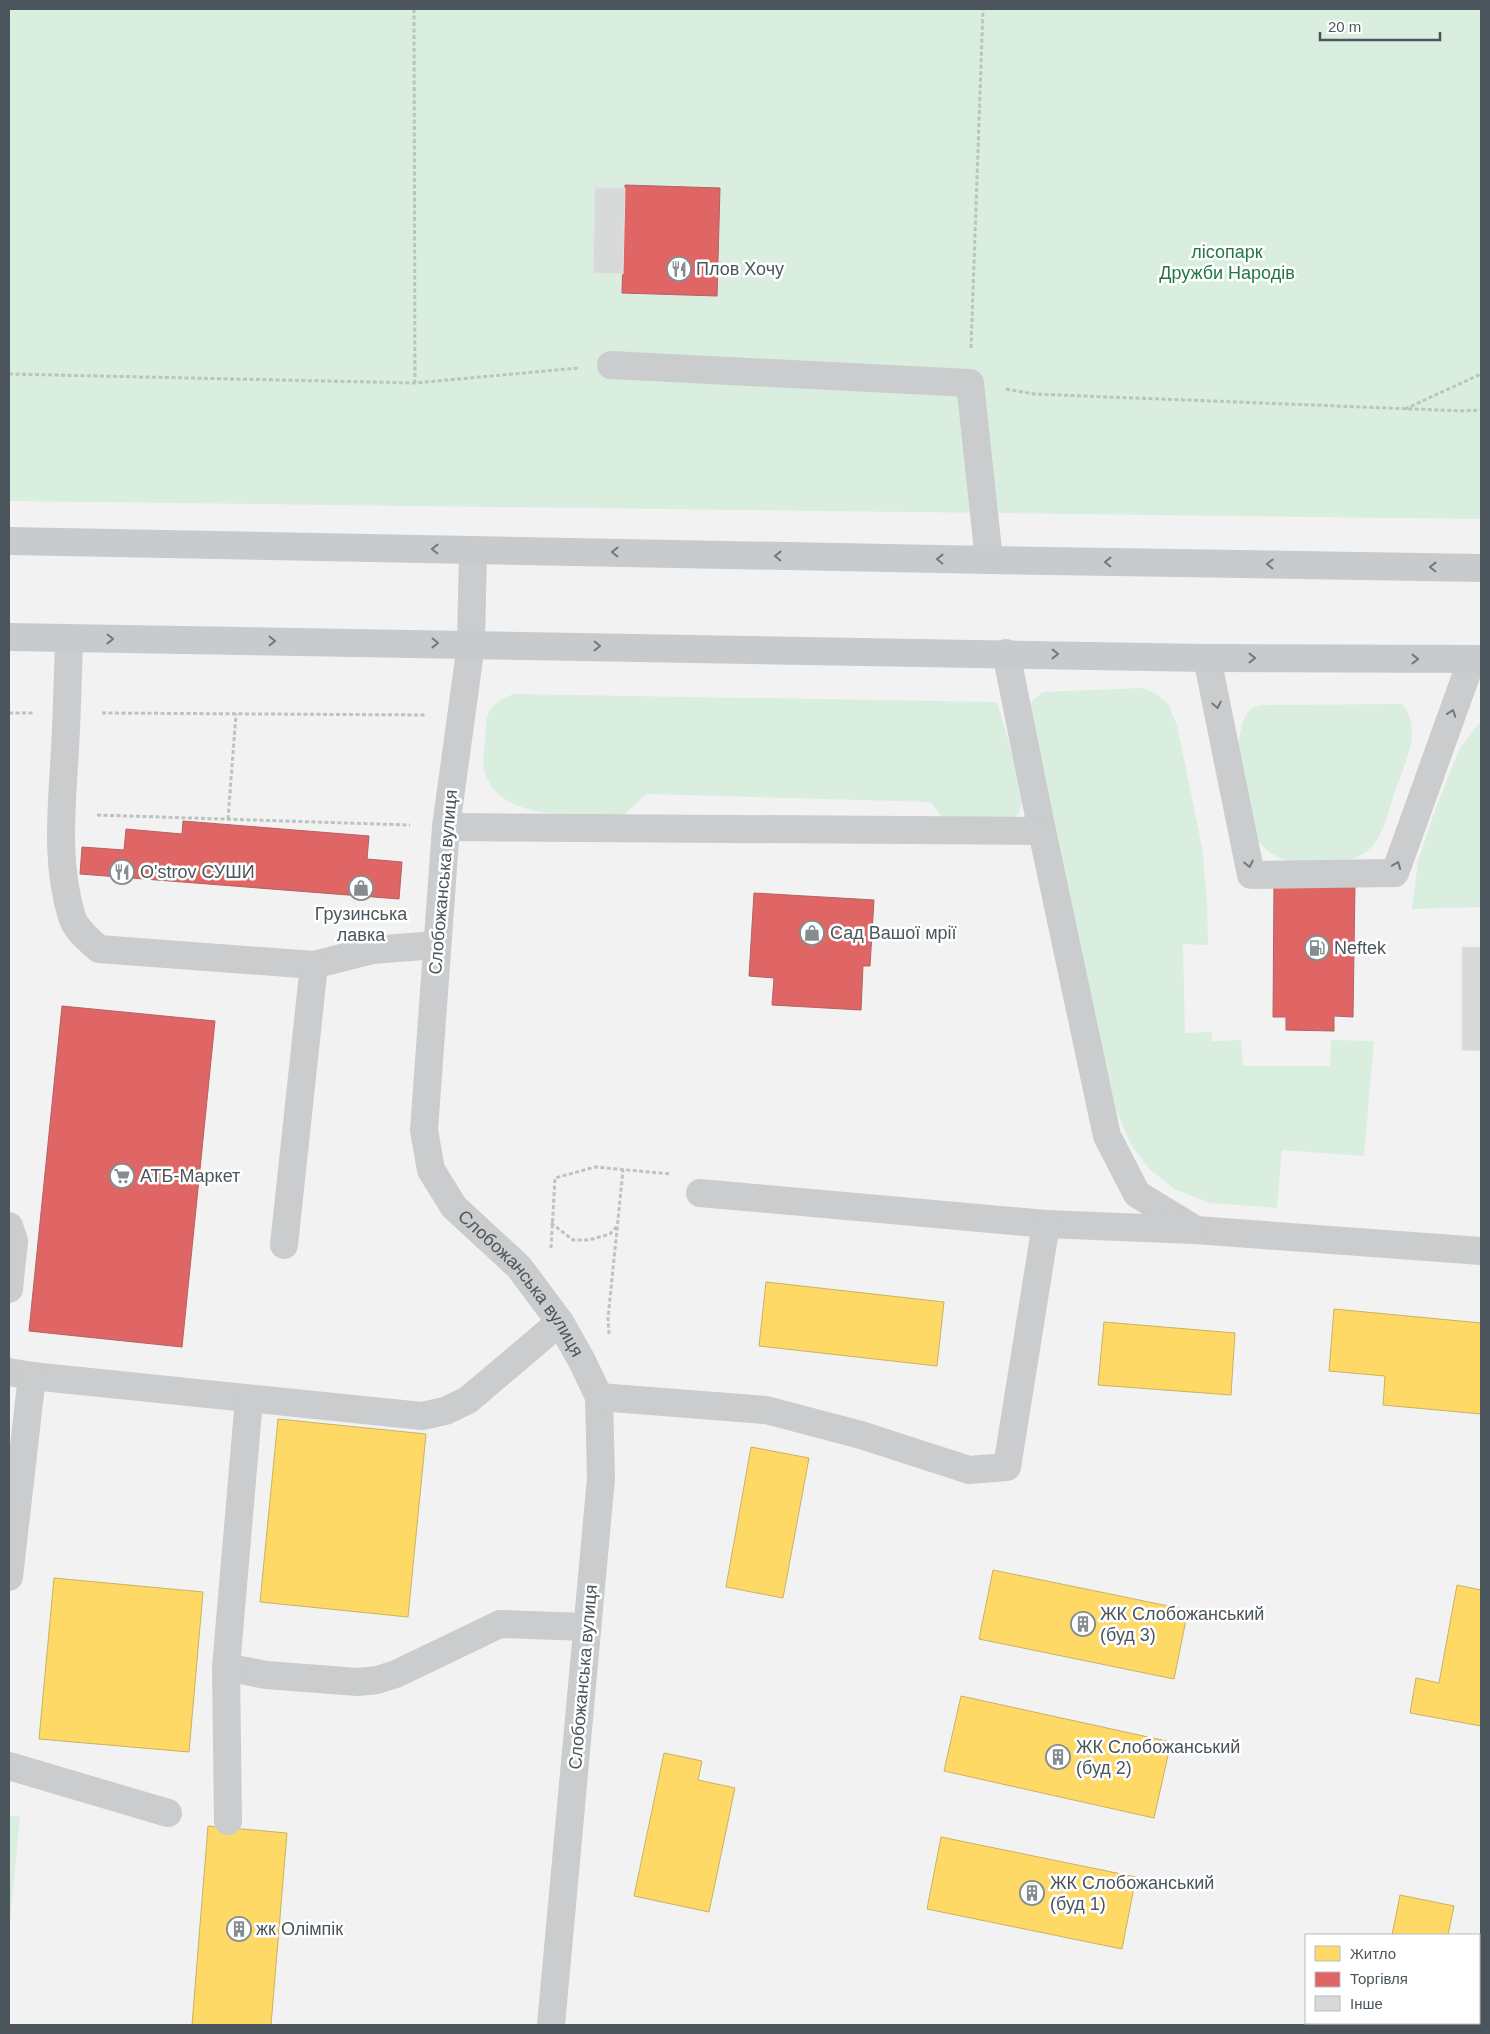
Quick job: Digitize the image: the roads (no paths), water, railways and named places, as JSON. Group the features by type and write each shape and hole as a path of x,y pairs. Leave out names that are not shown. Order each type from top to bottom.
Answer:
{"main road":[{"path":"9,541 1481,568"},
{"path":"9,637 1478,661"}],"street":[{"path":"611,365 970,383 989,560"},
{"name":"Слобожанська вулиця","path":"473,550 471,644 446,827 424,1130 431,1170 454,1207 519,1267 560,1322 582,1361 599,1397 601,1478 551,2025"},
{"path":"69,638 61,814 62,868 72,919 84,936 99,949 314,965 372,950 436,946"},
{"path":"1006,653 1042,831 1108,1136 1137,1194 1196,1230"},
{"path":"1207,658 1251,875 1395,873 1478,661"},
{"path":"446,827 1042,831"},
{"path":"284,1244 314,965"},
{"path":"700,1193 1046,1224 1196,1230 1481,1251"},
{"path":"599,1397 766,1410 861,1435 969,1470 1007,1467 1046,1224"},
{"path":"9,1226 14,1241 9,1289"},
{"path":"9,1577 21,1374 422,1416 445,1411 468,1400 560,1322"},
{"path":"228,1821 226,1667 249,1399"},
{"path":"226,1667 266,1675 358,1682 377,1680 396,1674 500,1624 587,1627"},
{"path":"9,1766 168,1813"}],"place":[{"name":"Плов Хочу","path":"679,269"},
{"name":"O'strov СУШИ","path":"122,872"},
{"name":"Грузинська лавка","path":"361,888"},
{"name":"Сад Вашої мрії","path":"812,933"},
{"name":"Neftek","path":"1317,948"},
{"name":"АТБ-Маркет","path":"122,1176"},
{"name":"ЖК Слобожанський (буд 3)","path":"1083,1624"},
{"name":"ЖК Слобожанський (буд 2)","path":"1058,1757"},
{"name":"ЖК Слобожанський (буд 1)","path":"1032,1893"},
{"name":"жк Олімпік","path":"239,1929"}],"park label":[{"name":"лісопарк Дружби Народів","path":"1227,262"}]}
